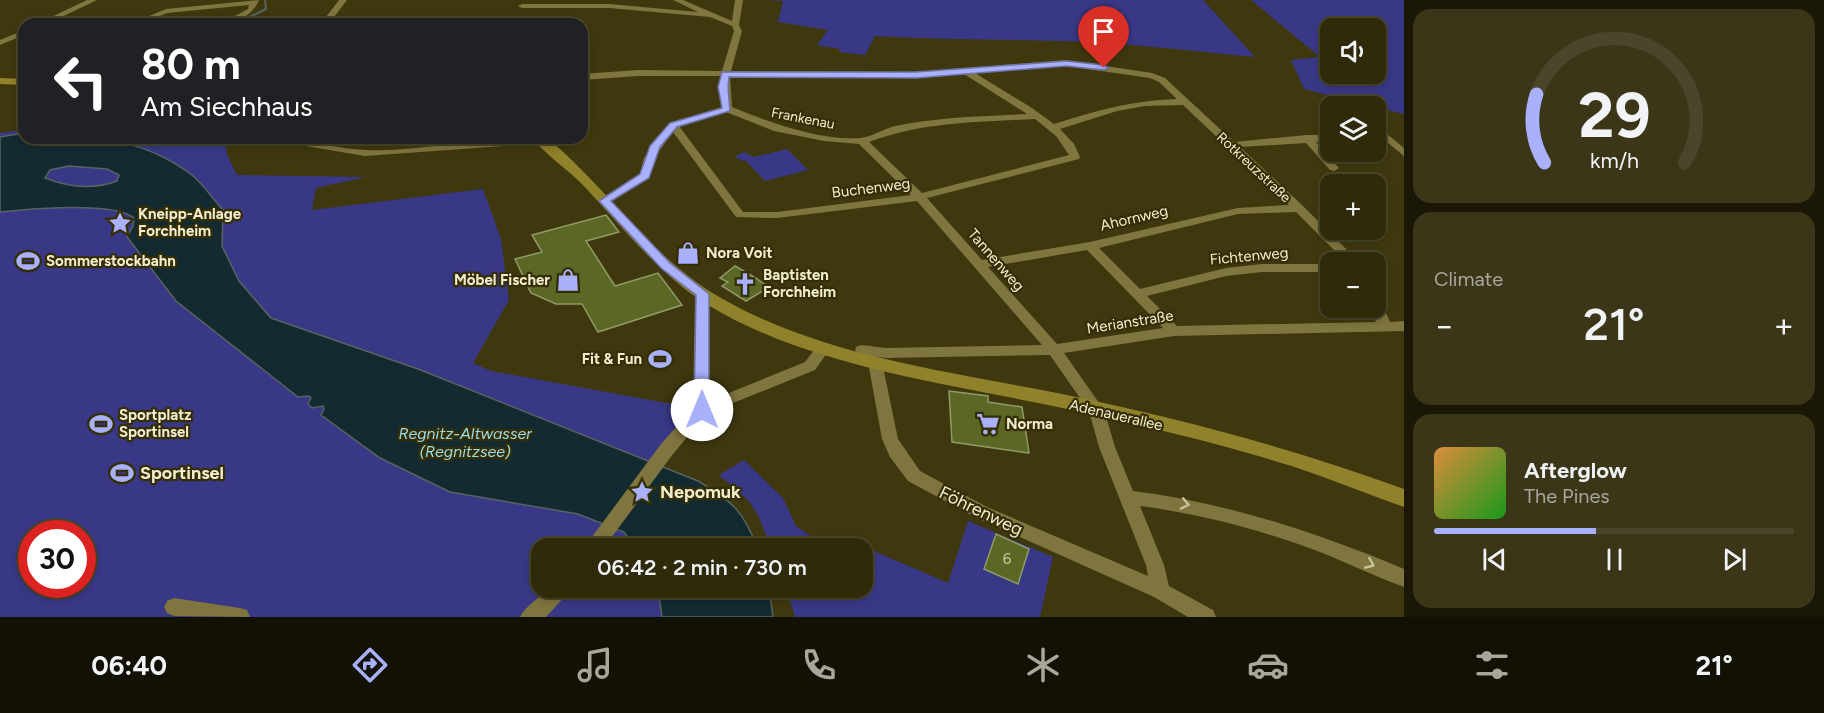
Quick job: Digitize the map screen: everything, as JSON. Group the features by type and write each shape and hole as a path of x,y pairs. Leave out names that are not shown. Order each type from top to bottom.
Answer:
{"main road":[{"path":"0,81 18,82"},
{"name":"Adenauerallee","path":"546,144 563,158 666,266 702,294 760,325 822,349 869,356 1217,438 1343,476 1404,498"}],"street":[{"path":"54,18 93,0"},
{"path":"330,18 343,0 348,0"},
{"path":"676,0 735,25"},
{"path":"604,201 645,176 656,146 674,125 727,109 723,87 730,51 738,31 735,25 739,0"},
{"path":"149,18 166,11 255,1"},
{"path":"236,18 251,10 255,1"},
{"path":"540,6 609,6 709,15"},
{"path":"0,43 18,35"},
{"name":"Rotkreuzstraße","path":"968,72 1066,63 1152,76 1162,80 1343,252"},
{"path":"588,77 638,73 834,76 968,72 1053,128 1115,108 1145,103 1184,102"},
{"name":"Frankenau","path":"727,109 774,128 824,138 862,141 895,129 945,121 1037,116"},
{"name":"Buchenweg","path":"674,125 740,215 777,215 920,197 1075,157 1074,149 1053,128"},
{"path":"1307,138 1334,168"},
{"path":"1231,145 1320,138"},
{"path":"1386,138 1404,153"},
{"name":"Tannenweg","path":"862,141 920,197 1054,351 1096,410"},
{"path":"1389,141 1404,141"},
{"path":"341,144 365,153 493,144"},
{"name":"Ahornweg","path":"978,265 1090,246 1238,211 1299,208"},
{"path":"1090,246 1174,331"},
{"name":"Fichtenweg","path":"1136,294 1226,272 1262,268 1320,267"},
{"path":"702,294 702,410"},
{"path":"1382,318 1385,326"},
{"name":"Merianstraße","path":"869,356 886,352 1054,351 1174,331 1404,326"},
{"path":"601,538 667,449 702,410 810,366 822,349"},
{"name":"Föhrenweg","path":"869,356 890,439 896,452 914,476 981,512 1161,591 1206,617"},
{"path":"1096,410 1127,497 1155,565 1161,591"},
{"path":"1127,497 1175,502 1228,513 1326,544 1404,578"},
{"path":"530,617 552,598"},
{"path":"174,607 240,617"}],"shaded area":[{"path":"767,0 1203,0 1255,57 1087,42 875,36 865,55 839,52 840,49 817,45 828,30 778,22 783,1"},
{"path":"1251,0 1404,0 1404,114 1386,110 1386,96 1332,96 1304,89 1291,60 1320,57"},
{"path":"18,131 18,144 226,144 227,155 237,175 366,177 316,188 312,210 483,189 501,239 509,300 473,363 491,371 688,407 685,417 651,461 616,529 624,532 629,538 531,538 531,598 659,598 662,617 0,617 0,133"},
{"path":"787,149 808,170 765,181 745,160 742,161 735,156 745,152 753,157"},
{"path":"744,460 783,498 796,526 814,538 767,538 760,519 749,501 719,475"},
{"path":"968,521 1053,557 1040,617 795,617 789,598 873,598 874,551 948,583"}],"water":[{"name":"Regnitz-Altwasser (Regnitzsee)","path":"18,134 18,144 126,144 171,161 192,175 223,210 222,246 239,281 271,318 418,369 698,481 736,508 753,538 629,538 624,532 578,514 450,492 380,458 321,415 323,406 312,408 308,404 311,398 309,396 298,397 176,301 127,237 133,226 134,218 108,209 49,208 0,212 0,137","holes":["69,166 107,169 119,175 117,181 99,186 81,186 63,184 45,178 50,170"]},
{"path":"659,598 770,598 773,617 662,617"}],"building":[{"name":"Möbel Fischer","path":"606,215 619,232 586,241 615,286 658,273 682,305 598,332 582,304 556,304 531,293 515,259 542,252 532,235"},
{"name":"Baptisten Forchheim","path":"735,266 769,287 746,301 722,286 728,282 720,278"},
{"name":"Norma","path":"949,391 988,396 988,402 1022,407 1029,453 952,442"},
{"path":"996,534 1029,549 1018,584 984,569"}],"waterway":[{"path":"247,18 266,9 265,0"}],"place":[{"name":"Kneipp-Anlage Forchheim","path":"120,223"},
{"name":"Nora Voit","path":"688,253"},
{"name":"Sommerstockbahn","path":"28,261"},
{"name":"Möbel Fischer","path":"568,280"},
{"name":"Baptisten Forchheim","path":"745,284"},
{"name":"Fit & Fun","path":"660,359"},
{"name":"Sportplatz Sportinsel","path":"101,424"},
{"name":"Norma","path":"988,424"},
{"name":"Sportinsel","path":"122,473"},
{"name":"Nepomuk","path":"642,492"}],"route":[{"path":"702,410 702,294 653,254 604,201 645,176 656,146 674,125 727,109 723,87 725,74 916,75 1066,63 1104,68"}]}
